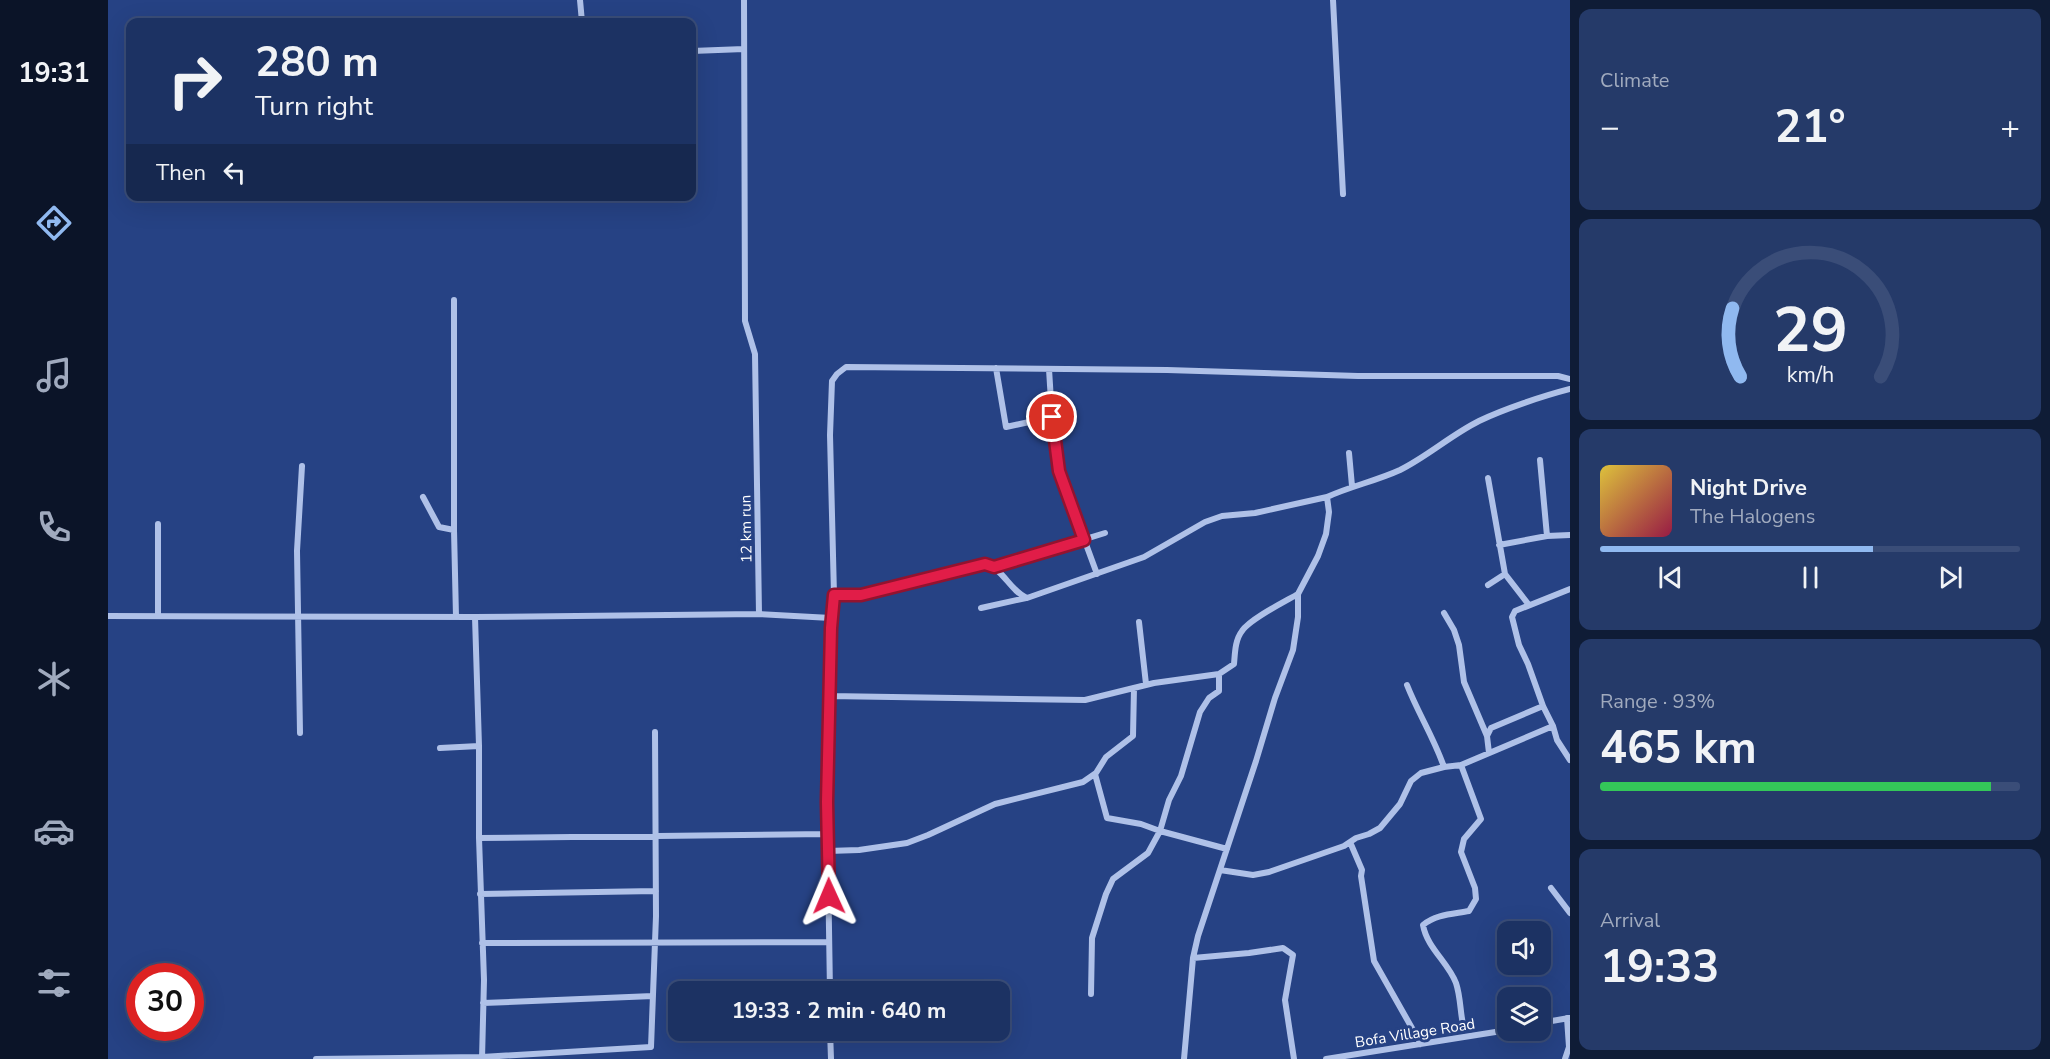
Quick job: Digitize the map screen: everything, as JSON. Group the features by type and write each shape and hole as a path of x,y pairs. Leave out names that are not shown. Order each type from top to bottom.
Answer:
{"street":[{"path":"580,0 582,18"},
{"name":"12 km run","path":"744,0 745,321 755,354 759,614"},
{"path":"1334,0 1343,194"},
{"path":"696,51 744,49"},
{"path":"454,300 456,617"},
{"path":"830,981 828,834 831,618 834,595 830,435 832,381 837,374 846,367 996,368 1358,376 1558,376 1570,379"},
{"path":"996,368 1006,427 1052,417"},
{"path":"1049,369 1059,471 1097,574"},
{"path":"981,608 1027,598 1144,557 1205,522 1222,516 1255,513 1327,497 1352,486 1379,480 1403,468 1479,421 1551,393 1570,389"},
{"path":"1349,453 1352,486"},
{"path":"1540,460 1546,536"},
{"path":"300,733 297,551 302,466"},
{"path":"1488,478 1505,574 1529,605"},
{"path":"423,496 439,527 454,530"},
{"path":"1184,1059 1193,958 1198,936 1275,698 1293,650 1299,594 1326,534 1329,512 1327,497"},
{"path":"158,524 158,616"},
{"path":"994,567 1105,533"},
{"path":"1499,545 1546,536 1570,535"},
{"path":"834,595 861,595 985,564 994,567 1019,595 1027,598"},
{"path":"1488,585 1505,574"},
{"path":"1570,589 1515,611 1512,617 1519,645 1543,706 1557,740 1570,760"},
{"path":"830,696 1085,700 1146,684 1218,674 1234,664 1241,631 1299,594"},
{"path":"1444,613 1454,630 1459,645 1464,682 1487,736 1489,753"},
{"path":"108,616 475,617 759,614 831,618"},
{"path":"475,617 479,746 482,1058"},
{"path":"1139,622 1146,684"},
{"path":"1091,994 1092,938 1106,894 1113,879 1148,853 1160,831 1169,800 1181,776 1200,712 1209,698 1219,691 1218,674"},
{"path":"1407,685 1417,711 1435,741 1444,767"},
{"path":"828,851 859,850 907,843 995,804 1083,782 1095,774 1106,757 1133,736 1134,688"},
{"path":"1487,736 1491,728 1543,706"},
{"path":"1220,870 1253,874 1269,872 1350,842 1380,828 1400,804 1411,781 1421,773 1461,765 1553,726"},
{"path":"316,1059 482,1058 651,1047 656,891 655,732"},
{"path":"440,748 479,746"},
{"path":"1461,765 1481,819 1464,839 1461,852 1475,888 1476,899 1469,911 1442,916 1429,920 1423,925 1433,949 1455,980 1464,1029"},
{"path":"1095,774 1107,818 1141,824 1227,849"},
{"path":"479,838 828,834"},
{"path":"1350,842 1362,870 1374,961 1421,1044"},
{"path":"1551,888 1570,913"},
{"path":"480,894 656,891"},
{"path":"482,943 829,942"},
{"path":"1193,958 1283,948 1293,956 1285,1000 1294,1059"},
{"path":"483,1003 653,996"},
{"path":"1551,1021 1568,1018 1569,1047 1565,1059"},
{"name":"Bofa Village Road","path":"1326,1059 1497,1032"},
{"path":"830,1041 831,1059"}],"route":[{"path":"829,896 827,802 831,628 834,595 861,595 985,564 994,567 1084,540 1059,471 1052,417"}]}
